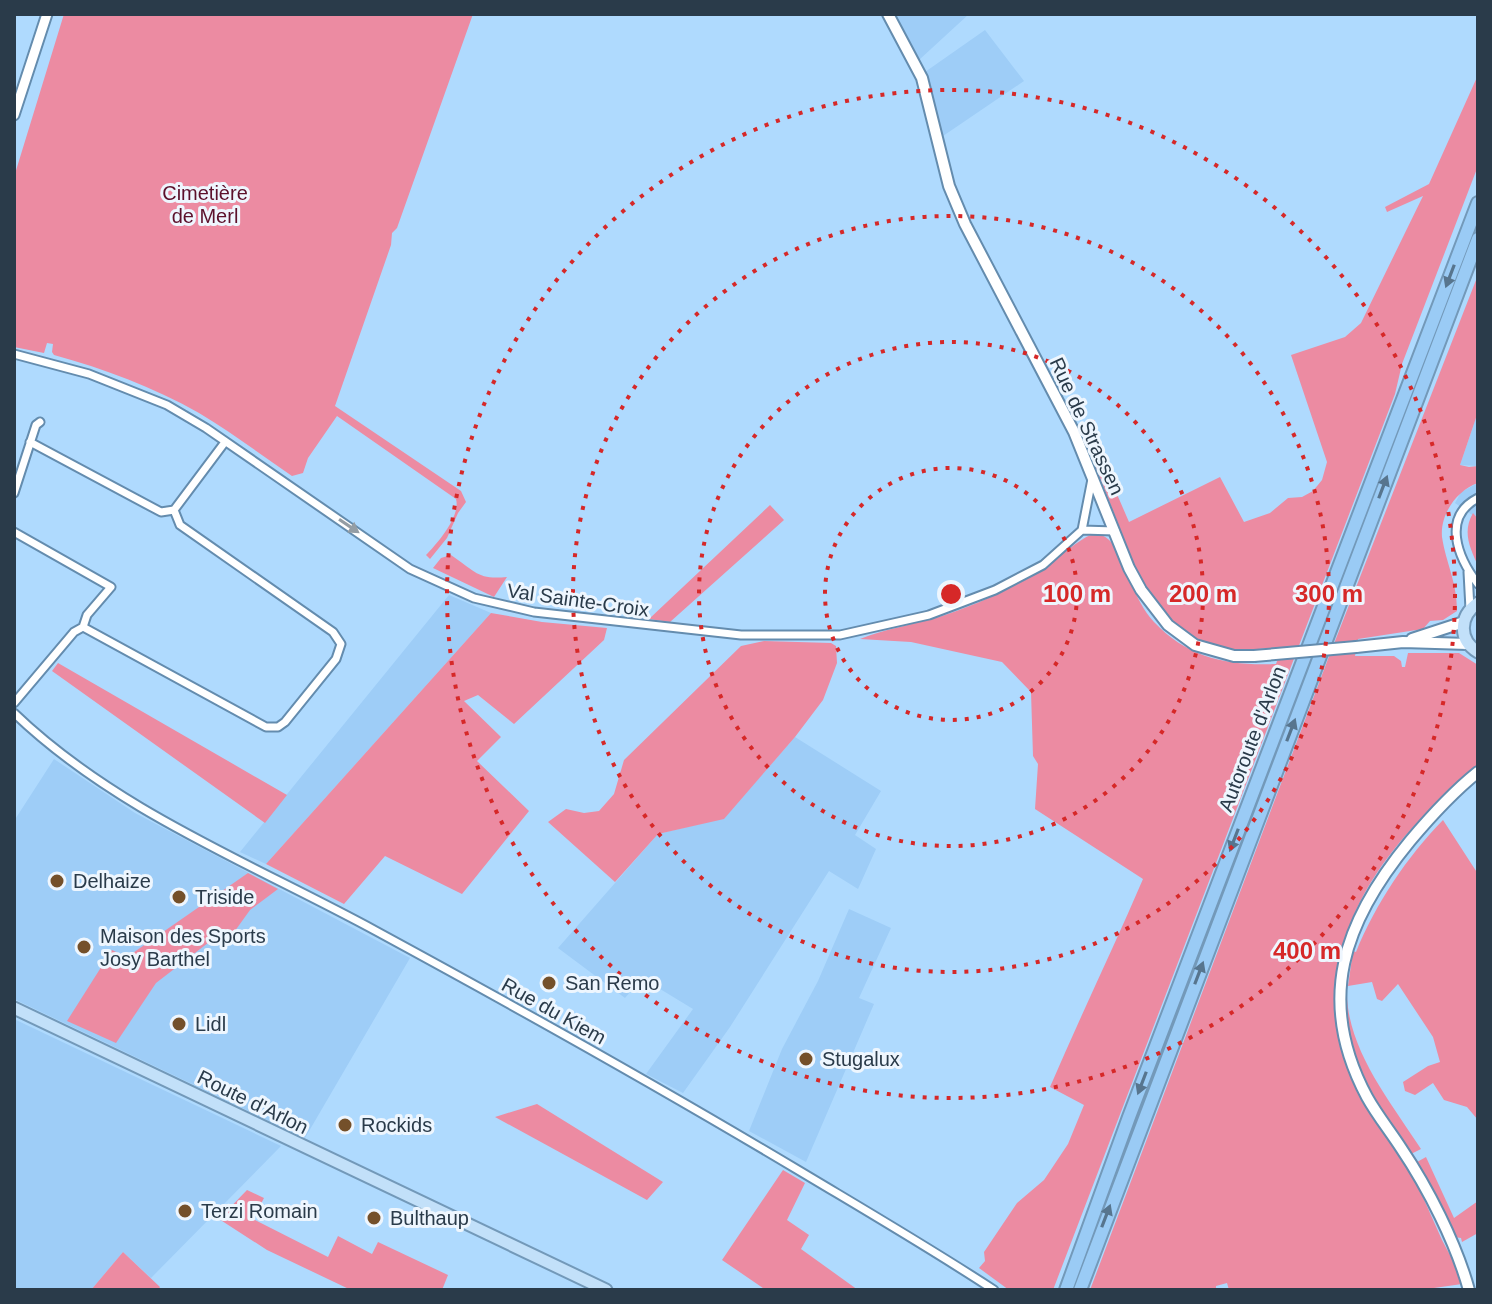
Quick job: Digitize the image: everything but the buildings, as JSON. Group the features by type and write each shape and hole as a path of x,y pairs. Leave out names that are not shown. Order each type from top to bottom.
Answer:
{"highway":[{"name":"Autoroute d'Arlon","path":"1066,1290 1129,1117 1478,203"},
{"name":"Autoroute d'Arlon","path":"1080,1290 1478,239"}],"main road":[{"name":"Rue de Strassen","path":"888,14 922,78 949,186 961,214 1074,432 1141,590 1168,625 1195,645 1213,652 1254,656 1403,642 1473,648"},
{"path":"1473,648 1463,629 1474,606"},
{"name":"Rue de Strassen","path":"1403,642 1464,622"},
{"path":"1469,1290 1449,1238 1416,1172 1365,1094 1348,1052 1340,994 1349,942 1373,891 1419,831 1478,772"},
{"name":"Route d'Arlon","path":"14,1008 606,1290"}],"street":[{"path":"14,115 47,14"},
{"name":"Val Sainte-Croix","path":"14,354 89,374 167,405 410,569 474,598 534,612 741,635 840,635 929,615 995,590 1043,565 1082,530"},
{"path":"14,493 36,425 40,422"},
{"path":"30,442 161,512 174,510 225,442"},
{"path":"1092,473 1082,530 1115,531"},
{"path":"1474,606 1467,570 1457,544 1456,523 1467,505 1478,498"},
{"path":"83,627 266,727 278,727 285,722 336,659 341,644 333,632 180,525 174,510"},
{"path":"14,532 111,587 87,615 83,627 74,632 14,703"},
{"path":"1467,570 1478,584"},
{"name":"Rue du Kiem","path":"14,713 35,733 90,774 190,835 380,933 661,1089 994,1290"}],"shaded area":[{"path":"894,14 969,14 919,60"},
{"path":"985,30 1024,81 943,136 925,72"},
{"path":"1478,412 1478,466 1460,465"},
{"path":"1478,483 1478,519 1455,503 1461,492"},
{"path":"449,595 491,613 266,864 240,852"},
{"path":"795,737 881,791 855,835 876,849 858,889 829,871 730,1027 683,1093 646,1074 693,1009 642,978 625,998 558,948 658,834 724,818"},
{"path":"54,759 135,813 410,958 305,1138 14,999 14,821"},
{"path":"849,909 891,928 859,998 874,1004 806,1162 749,1131 782,1049 818,981"},
{"path":"14,1019 281,1146 151,1278 123,1252 91,1290 14,1290"}],"green space":[{"name":"Cimetière de Merl","path":"64,14 473,14 397,228 392,233 391,245 335,406 461,491 466,502 447,538 430,559 426,555 452,521 456,499 337,416 308,458 303,473 292,476 211,420 164,395 54,355 53,344 47,343 44,353 14,347 14,177"},
{"path":"1478,75 1478,166 1402,364 1395,394 1053,1290 1009,1290 979,1268 985,1261 984,1252 1017,1203 1044,1180 1068,1144 1084,1105 1050,1087 1143,879 1035,809 1038,764 1033,756 1031,692 1002,662 911,642 860,639 936,618 987,599 1036,574 1075,544 1095,534 1111,542 1147,613 1167,634 1195,652 1210,657 1241,663 1276,664 1282,647 1232,650 1215,647 1185,632 1161,609 1135,567 1081,429 1095,420 1094,441 1129,522 1220,477 1244,522 1270,513 1288,498 1302,497 1313,491 1322,480 1327,462 1291,355 1345,337 1361,323 1423,196 1387,212 1385,207 1429,184"},
{"path":"1478,275 1478,412 1460,465 1478,466 1478,483 1463,491 1451,504 1442,528 1457,611 1443,620 1430,621 1423,629 1358,639 1355,656 1394,656 1405,667 1408,653 1459,653 1478,665 1478,767 1437,802 1401,841 1372,881 1350,924 1338,969 1337,1017 1349,1066 1374,1118 1409,1168 1462,1284 1420,1290 1229,1290 1227,1283 1216,1286 1216,1290 1090,1290 1328,659"},
{"path":"770,505 784,520 670,622 649,619"},
{"path":"1473,513 1478,519 1478,566 1468,533"},
{"path":"451,555 483,576 507,577 494,597 433,568 441,558"},
{"path":"491,613 607,628 604,640 514,724 478,695 464,701 501,737 477,761 529,811 462,894 385,856 344,904 266,864"},
{"path":"764,641 831,643 836,646 837,663 823,700 724,819 658,834 615,882 548,822 566,809 584,813 599,811 614,794 624,760 741,646"},
{"path":"58,663 287,795 265,823 52,671"},
{"path":"1443,820 1478,874 1478,1120 1467,1107 1444,1100 1433,1083 1415,1095 1405,1091 1403,1082 1440,1062 1433,1037 1398,984 1382,1001 1377,999 1372,982 1348,986 1353,951 1356,952 1383,898 1417,849"},
{"path":"248,873 278,889 250,910 227,942 217,936 156,983 116,1043 67,1021 112,950 127,957"},
{"path":"1347,996 1355,1037 1364,1057 1385,1096 1421,1149 1411,1154 1366,1081 1351,1041"},
{"path":"537,1104 663,1182 647,1200 495,1117"},
{"path":"1426,1157 1454,1218 1478,1201 1478,1233 1462,1242 1461,1238 1454,1237 1417,1162"},
{"path":"783,1170 805,1183 787,1220 809,1235 801,1249 858,1290 766,1290 722,1260"},
{"path":"247,1190 264,1198 253,1219 328,1257 338,1236 372,1254 378,1242 448,1275 442,1290 351,1290 267,1250 219,1219"},
{"path":"123,1252 160,1287 158,1290 91,1290"}],"place":[{"name":"Delhaize","path":"57,881"},
{"name":"Triside","path":"179,897"},
{"name":"Maison des Sports Josy Barthel","path":"84,947"},
{"name":"San Remo","path":"549,983"},
{"name":"Lidl","path":"179,1024"},
{"name":"Stugalux","path":"806,1059"},
{"name":"Rockids","path":"345,1125"},
{"name":"Terzi Romain","path":"185,1211"},
{"name":"Bulthaup","path":"374,1218"}]}
